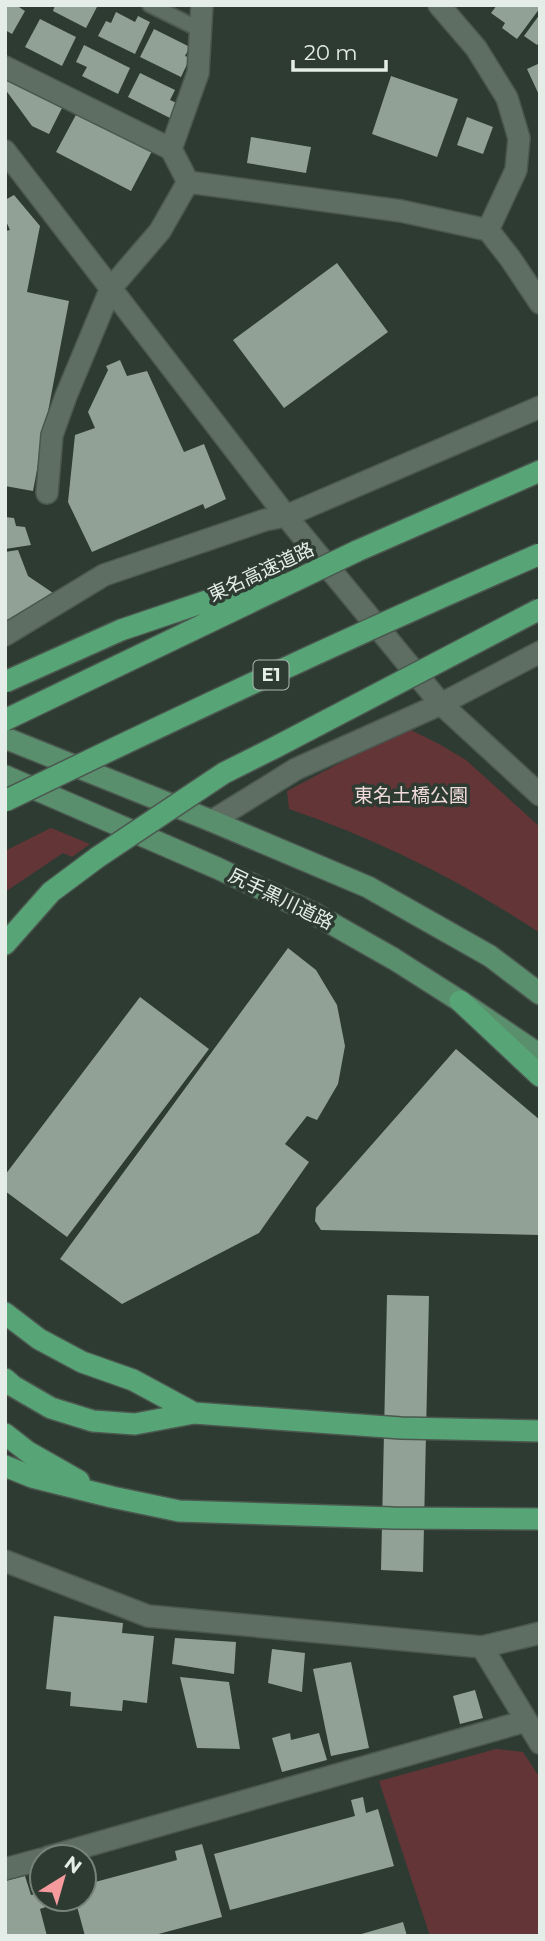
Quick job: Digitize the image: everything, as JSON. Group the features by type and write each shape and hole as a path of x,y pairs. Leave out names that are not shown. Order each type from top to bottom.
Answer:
{"highway":[{"name":"東名高速道路","path":"5,720 357,551 540,471"},
{"path":"5,682 121,630 357,551"},
{"name":"E1","path":"5,801 220,698 540,554"},
{"path":"5,944 51,892 224,772 540,609"},
{"path":"460,1000 540,1076"},
{"path":"5,1313 39,1339 82,1362 133,1380 194,1413"},
{"path":"5,1379 51,1408 93,1421 135,1424 194,1413 401,1428 540,1431"},
{"path":"5,1434 28,1452 70,1477 113,1497"},
{"path":"5,1466 32,1477 179,1511 393,1518 540,1519"}],"main road":[{"path":"5,738 368,887 490,956 540,994"},
{"name":"尻手黒川道路","path":"5,776 217,868 313,913 460,1000 540,1055"}],"street":[{"path":"171,149 198,73 202,5"},
{"path":"439,5 476,48 507,98 519,138 516,170 488,229"},
{"path":"5,67 171,149 188,182"},
{"path":"5,151 286,516 441,704 540,795"},
{"path":"188,182 401,211 488,229 540,303"},
{"path":"47,493 52,435 111,288 160,231 188,182"},
{"path":"5,635 104,575 265,520 286,516 540,407"},
{"path":"212,821 296,769 441,704 540,652"},
{"path":"5,1561 148,1616 482,1647 540,1633"},
{"path":"482,1647 540,1743"},
{"path":"97,1843 526,1721"},
{"path":"5,1869 28,1863"}],"lane":[{"path":"150,5 201,30"}],"green space":[{"name":"東名土橋公園","path":"409,729 466,760 540,827 540,933 480,896 418,863 289,809 287,791"},
{"path":"51,828 90,844 72,857 63,853 5,892 5,851"},
{"path":"496,1749 523,1752 540,1778 540,1936 430,1936 379,1781"}],"building":[{"path":"5,5 16,5 25,11 12,34 5,30"},
{"path":"55,5 98,5 86,28 53,11"},
{"path":"497,5 540,5 540,8 517,39 502,28 505,23 491,13"},
{"path":"116,12 135,22 138,16 150,22 135,54 98,36 106,21 111,23"},
{"path":"540,14 540,41 537,45 524,36"},
{"path":"40,19 76,37 62,66 25,47"},
{"path":"154,29 190,47 185,56 190,58 181,77 140,57"},
{"path":"84,45 130,68 118,94 82,76 87,67 76,62"},
{"path":"540,63 540,97 527,69"},
{"path":"140,73 175,90 170,100 179,104 172,119 128,97"},
{"path":"5,74 64,104 49,134 32,126 5,89"},
{"path":"391,76 458,99 437,157 372,134"},
{"path":"78,111 152,151 131,191 56,152"},
{"path":"467,117 493,127 483,154 457,145"},
{"path":"251,137 311,147 306,173 247,163"},
{"path":"14,195 40,226 27,292 69,301 33,491 5,486 5,231 10,230 5,219 5,200"},
{"path":"337,263 388,332 284,408 233,340"},
{"path":"120,360 127,376 147,371 184,452 204,444 226,499 205,509 203,504 92,552 68,502 75,435 95,428 88,412 108,370 106,366"},
{"path":"5,517 14,518 16,526 25,527 31,545 5,549"},
{"path":"18,550 28,576 59,597 5,624 5,552"},
{"path":"288,948 316,970 337,1005 345,1046 338,1084 317,1120 307,1116 285,1144 309,1162 259,1233 122,1304 60,1259"},
{"path":"140,997 209,1049 67,1237 5,1191 5,1175"},
{"path":"456,1049 540,1120 540,1235 321,1230 315,1221 316,1208"},
{"path":"387,1295 429,1296 423,1572 381,1570"},
{"path":"54,1616 123,1623 122,1633 154,1636 147,1703 123,1700 122,1711 70,1706 71,1692 46,1689"},
{"path":"175,1638 236,1642 234,1674 172,1664"},
{"path":"272,1649 305,1653 302,1692 268,1683"},
{"path":"351,1662 369,1748 331,1756 313,1669"},
{"path":"180,1677 229,1682 240,1749 197,1748"},
{"path":"475,1690 483,1718 460,1724 453,1696"},
{"path":"290,1733 291,1740 319,1733 327,1760 282,1772 272,1738"},
{"path":"363,1797 366,1813 378,1809 394,1866 230,1910 214,1854 355,1816 351,1800"},
{"path":"202,1844 222,1917 151,1936 85,1936 79,1913 98,1913 98,1881 177,1860 175,1851"},
{"path":"25,1876 28,1886 28,1913 41,1913 47,1936 5,1936 5,1881"},
{"path":"403,1922 407,1936 358,1936 358,1935"}]}
